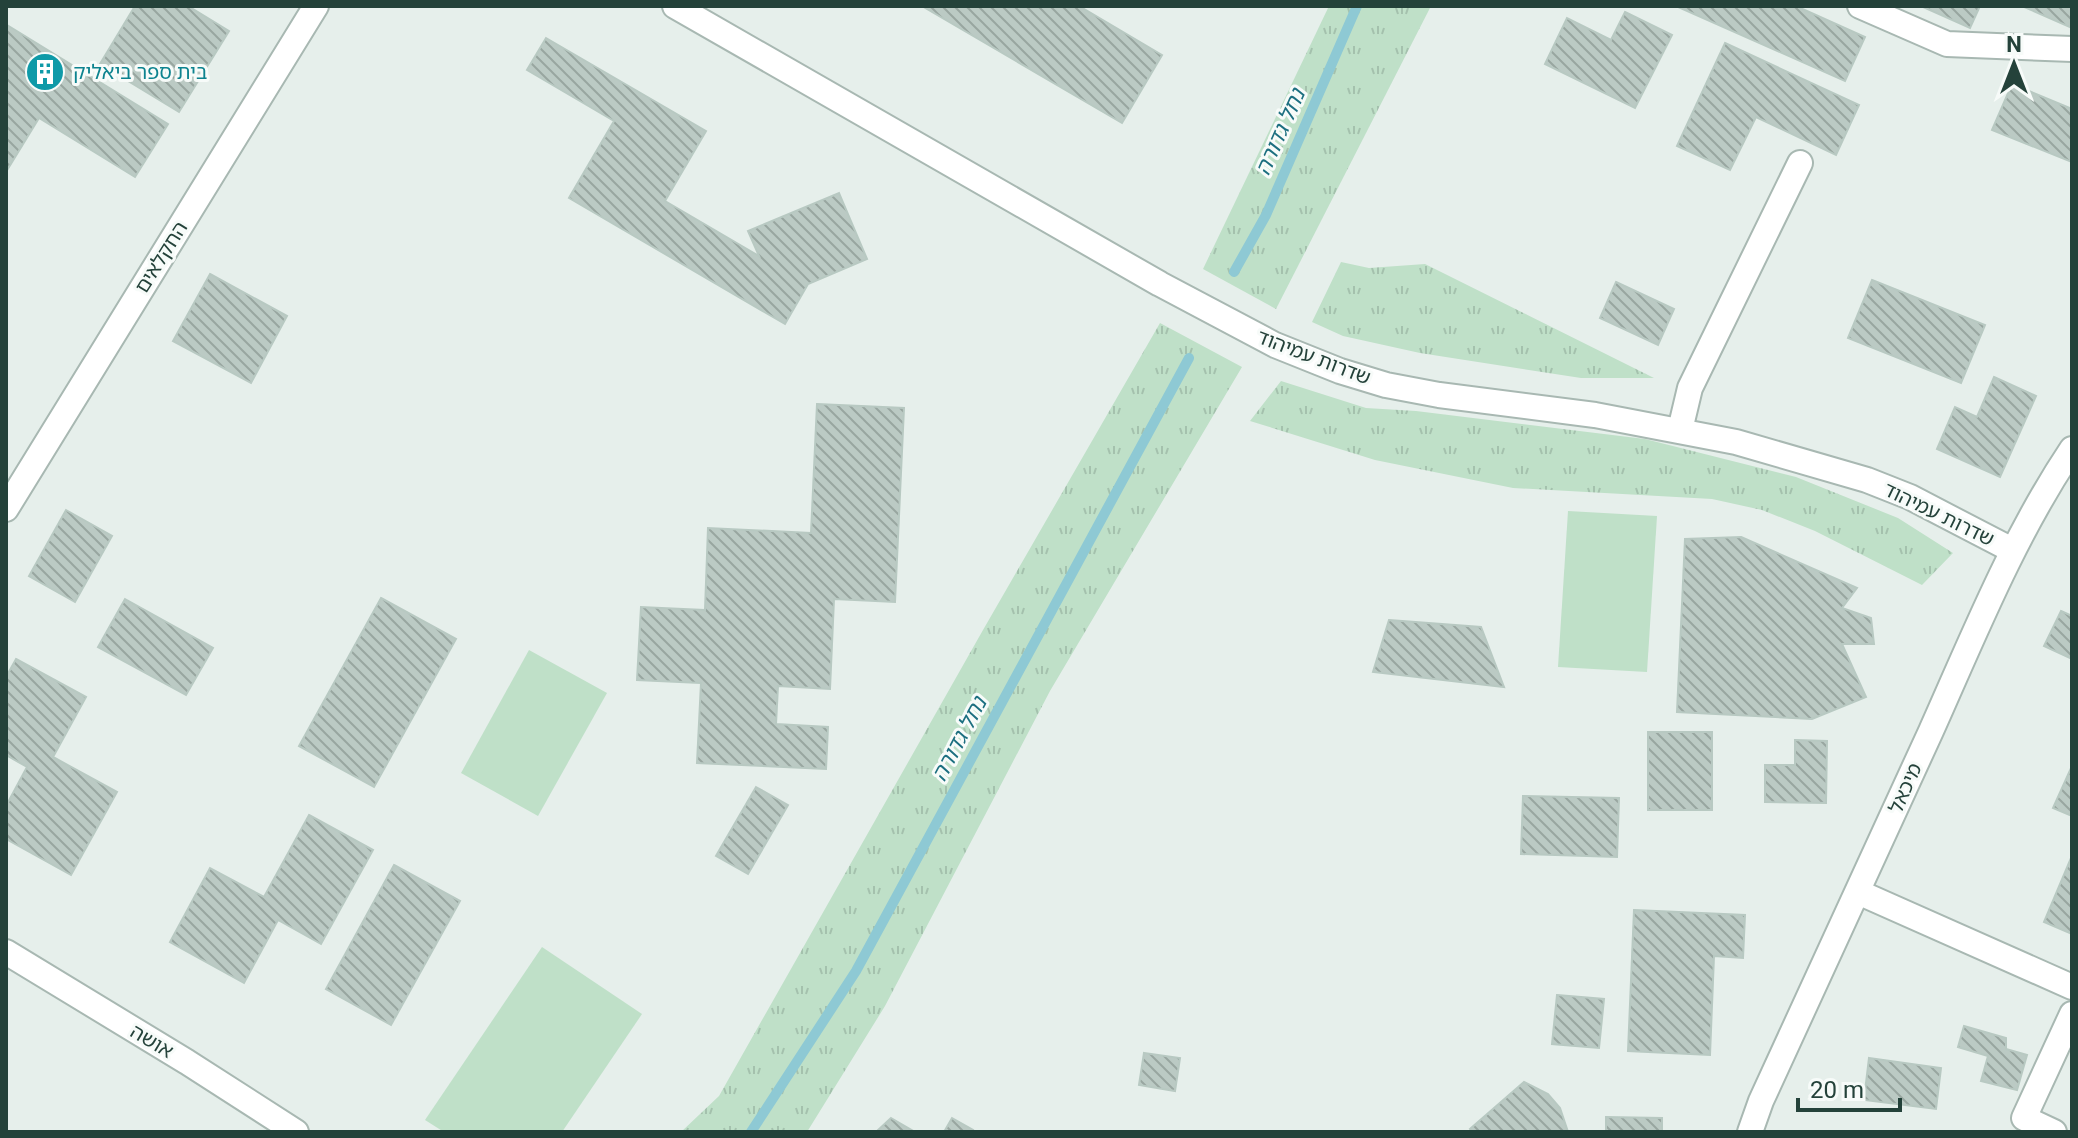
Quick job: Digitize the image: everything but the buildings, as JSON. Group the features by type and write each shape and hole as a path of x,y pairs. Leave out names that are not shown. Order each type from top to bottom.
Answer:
{"street":[{"name":"החקלאים","path":"6,509 316,6"},
{"name":"שדרות עמיהוד","path":"675,6 1160,284 1308,359 1386,385 1595,415 1736,442 1867,480 1910,497 2012,550"},
{"path":"1860,6 1947,44 2072,49"},
{"path":"1680,430 1690,388 1800,163"},
{"name":"מיכאל","path":"1750,1132 1761,1101 2012,550 2072,449"},
{"path":"1858,892 2072,987"},
{"name":"אושה","path":"6,952 296,1132"},
{"path":"2054,1132 2024,1118 2072,1014"}],"green space":[{"path":"1329,6 1431,6 1276,309 1203,269"},
{"path":"1341,262 1369,268 1425,264 1654,378 1581,378 1420,353 1343,336 1312,322"},
{"path":"1160,323 1242,367 1050,691 885,1006 807,1132 681,1132 719,1096"},
{"path":"1281,381 1366,408 1416,411 1645,439 1796,477 1898,518 1953,553 1922,585 1815,531 1762,510 1712,499 1513,488 1375,460 1250,421"},
{"path":"1568,511 1657,516 1647,672 1558,667"},
{"path":"529,650 607,693 538,816 461,773"},
{"path":"542,947 642,1014 562,1132 444,1132 425,1120"}],"waterway":[{"name":"נחל גדורה","path":"1234,272 1266,215 1357,6"},
{"name":"נחל גדורה","path":"751,1132 856,971 1189,358"}],"place":[{"name":"בית ספר ביאליק","path":"45,72"}]}
